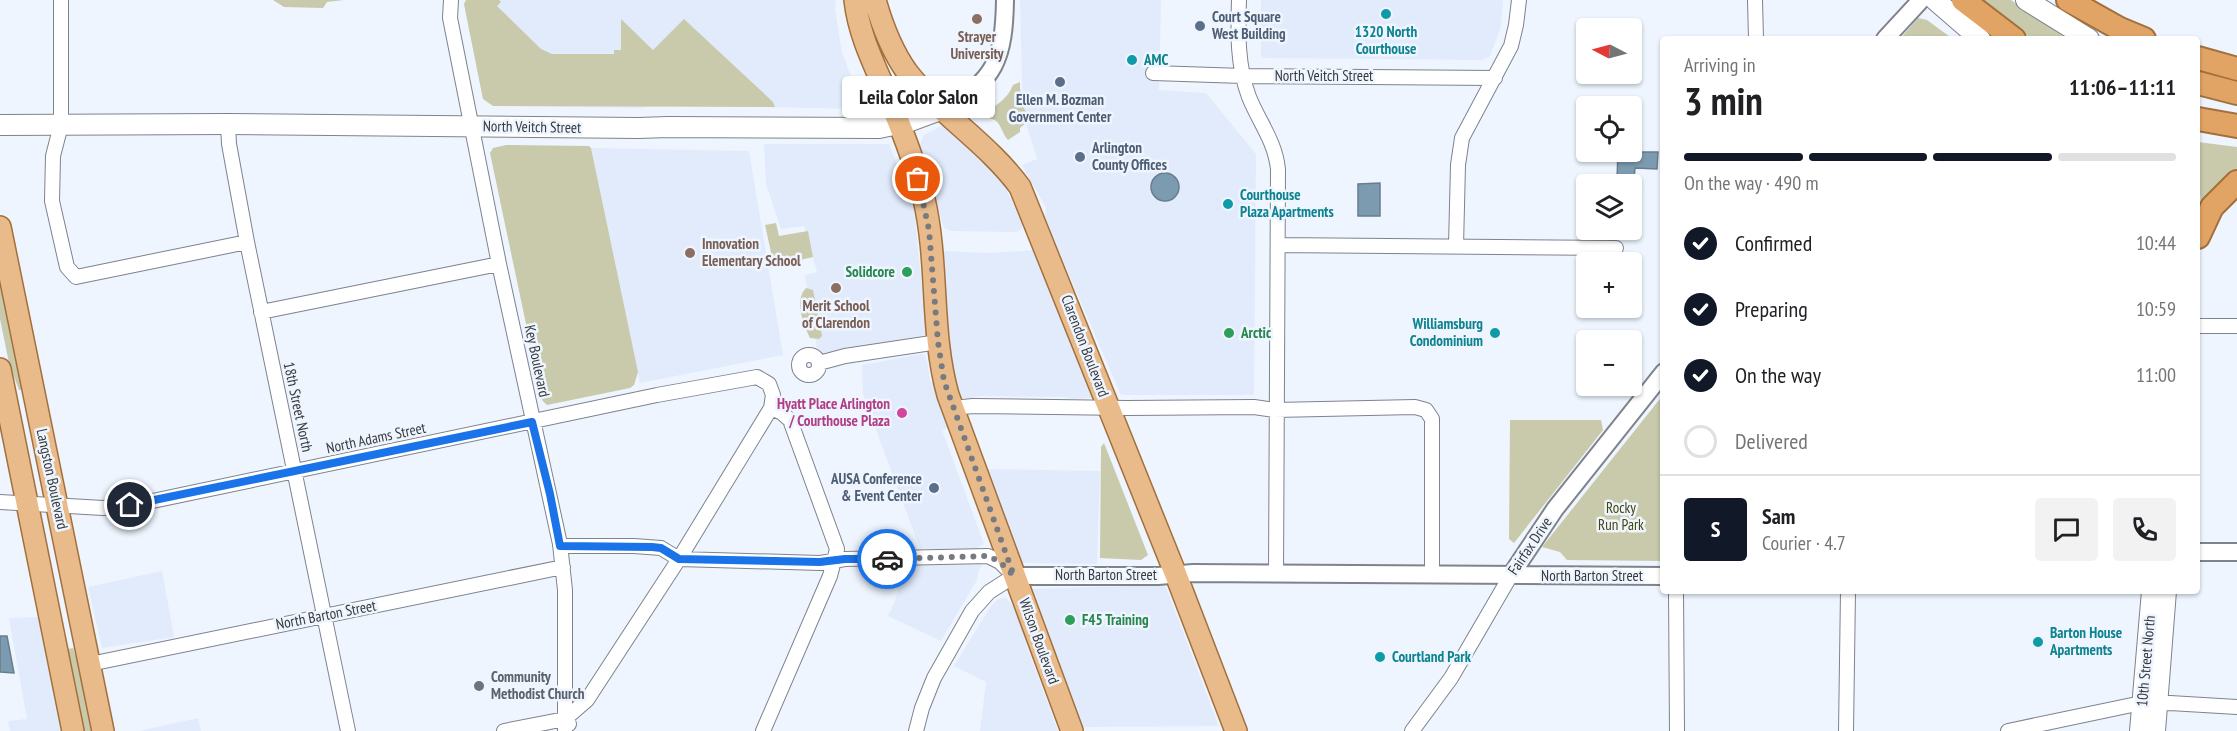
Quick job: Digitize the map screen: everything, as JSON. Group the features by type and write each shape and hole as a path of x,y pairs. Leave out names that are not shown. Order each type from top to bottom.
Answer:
{"highway":[{"path":"1963,0 2010,36"},
{"path":"2067,0 2137,36"},
{"path":"2200,59 2237,69"},
{"path":"2200,84 2237,93"},
{"path":"2200,118 2237,126"},
{"path":"2200,133 2237,139"},
{"path":"2200,233 2212,207 2237,182"}],"main road":[{"name":"Wilson Boulevard","path":"855,0 864,43 913,159 927,213 942,371 953,408 1072,731"},
{"name":"Clarendon Boulevard","path":"875,0 897,57 924,92 1004,165 1020,186 1176,574 1236,731"},
{"path":"1935,0 1977,36"},
{"path":"2026,0 2084,36"},
{"name":"North Veitch Street","path":"0,124 879,128 899,124 943,109"},
{"name":"Langston Boulevard","path":"0,227 103,731"},
{"name":"Langston Boulevard","path":"0,369 74,731"},
{"name":"10th Street North","path":"2152,594 2150,704 2155,731"},
{"name":"10th Street North","path":"2140,731 2150,704 2166,594"}],"street":[{"path":"61,0 61,124 53,156 52,201 67,267 76,277 247,242"},
{"name":"Key Boulevard","path":"451,0 450,18 471,126 560,546 565,590 565,725"},
{"name":"North Veitch Street","path":"943,109 961,100 995,66 1003,45 1005,0"},
{"path":"1239,0 1238,40 1243,76 1254,109 1270,138 1277,157 1275,574"},
{"path":"1456,246 1458,165 1462,138 1514,39 1519,0"},
{"path":"1755,0 1756,36"},
{"path":"1888,36 1921,0"},
{"name":"North Veitch Street","path":"1153,73 1495,78"},
{"name":"18th Street North","path":"228,124 229,144 247,242 348,731"},
{"path":"1278,244 1616,248"},
{"path":"261,312 499,264"},
{"path":"2200,326 2237,326"},
{"path":"819,363 844,356 938,342"},
{"name":"North Adams Street","path":"0,502 103,508 124,506 657,395 757,377 769,384 773,395 771,408"},
{"name":"Fairfax Drive","path":"1413,731 1451,678 1511,576 1555,509 1660,377"},
{"path":"953,408 973,406 1254,407 1275,410 1415,407 1426,410 1432,419 1432,575"},
{"path":"565,725 587,700 679,559 771,408 790,420 837,549 835,560 763,731"},
{"path":"560,546 652,547 661,548 679,559 820,562 988,556 1000,562 1014,576 989,592 972,611 934,678 916,731"},
{"path":"2200,552 2237,552"},
{"name":"North Barton Street","path":"90,664 563,567"},
{"name":"North Barton Street","path":"1014,576 1275,574 1660,576"},
{"path":"1676,594 1677,731"},
{"path":"1845,731 1848,594"},
{"path":"2008,731 2150,704 2237,707"},
{"path":"504,731 565,725 573,731"}],"shaded area":[{"path":"466,0 836,0 835,9 842,53 855,86 868,100 858,109 663,105 639,108 493,106 483,99 464,4"},
{"path":"1020,0 1161,0 1159,90 1206,93 1256,154 1254,395 1121,395 1055,242 1045,216 1046,208 1022,165 1037,159 1023,114"},
{"name":"1320 North Courthouse","path":"1261,0 1503,0 1501,27 1490,56 1482,60 1263,58 1261,55"},
{"path":"944,125 1002,180 1022,224 1022,229 1017,232 951,231 944,228 919,147 924,135"},
{"path":"764,144 889,144 913,202 927,335 823,354 817,349 805,275 817,272 804,226 781,229 766,184"},
{"name":"Innovation Elementary School","path":"591,148 749,151 783,355 640,383"},
{"path":"1037,250 1094,394 1093,398 978,396 971,399 956,397 944,318 947,312 942,255 945,251 987,253"},
{"path":"925,355 930,380 937,387 950,427 942,430 984,544 975,549 920,549 863,394 862,365"},
{"path":"986,469 1100,471 1097,564 1022,563"},
{"path":"983,562 977,580 941,641 888,616 895,601 904,568 924,564"},
{"path":"162,571 174,637 102,648 88,587"},
{"path":"1165,585 1219,726 1083,727 1033,589"},
{"path":"1006,598 1017,611 1026,644 1058,731 980,731 986,682 954,666 991,606 998,599"},
{"path":"39,617 61,731 10,731 8,721 27,719 9,618"},
{"path":"198,718 201,731 139,731"}],"green space":[{"path":"273,0 344,0 327,2 323,8 284,7"},
{"path":"466,0 499,0 501,2 497,6 541,49 552,54 614,54 614,50 621,50 621,19 653,50 684,19 773,102 775,107 493,106 483,99 464,4"},
{"path":"1980,0 2011,0 2064,36 2028,36"},
{"path":"1918,18 1927,20 1949,36 1903,36"},
{"path":"1020,82 1023,105 1030,117 1020,128 1020,132 1008,140 998,123 988,118 987,113 1005,98 1013,85"},
{"path":"2200,142 2237,147 2237,175 2201,205"},
{"path":"506,145 589,146 591,148 638,372 634,385 630,388 547,405 542,400 490,153 493,148"},
{"path":"776,223 779,236 808,231 813,257 774,266 765,225"},
{"path":"0,273 24,389 19,390 9,363 0,319"},
{"path":"806,288 813,290 822,336 819,339 810,338 802,319 800,305 802,293"},
{"name":"Rocky Run Park","path":"1660,399 1660,561 1567,560 1560,552 1542,547"},
{"path":"1510,420 1601,420 1603,430 1514,543 1509,539"},
{"path":"1104,443 1148,555 1141,560 1100,558 1101,447"},
{"path":"73,648 82,675 93,731 83,731 68,649"}],"water":[{"path":"1642,152 1658,152 1657,169 1635,168 1634,174 1617,174 1618,162 1642,162"},
{"path":"1165,173 1175,177 1179,187 1175,197 1165,201 1155,197 1151,187 1155,177"},
{"path":"1380,183 1380,216 1358,216 1358,184"},
{"path":"0,636 7,636 14,673 0,672"}],"way so far":[{"path":"887,559 988,556 995,558 1014,576 944,381 938,342 933,261 925,205 918,179"}],"place":[{"name":"1320 North Courthouse","path":"1386,14"},
{"name":"Strayer University","path":"977,19"},
{"name":"Court Square West Building","path":"1200,26"},
{"name":"AMC","path":"1132,60"},
{"name":"Ellen M. Bozman Government Center","path":"1060,82"},
{"name":"Arlington County Offices","path":"1080,157"},
{"name":"Leila Color Salon","path":"918,179"},
{"name":"Courthouse Plaza Apartments","path":"1228,204"},
{"name":"Innovation Elementary School","path":"690,253"},
{"name":"Solidcore","path":"907,272"},
{"name":"Merit School of Clarendon","path":"836,288"},
{"name":"Arctic","path":"1229,333"},
{"name":"Williamsburg Condominium","path":"1495,333"},
{"name":"Hyatt Place Arlington / Courthouse Plaza","path":"902,413"},
{"name":"AUSA Conference & Event Center","path":"934,488"},
{"name":"F45 Training","path":"1070,620"},
{"name":"Barton House Apartments","path":"2038,642"},
{"name":"Courtland Park","path":"1380,657"},
{"name":"Community Methodist Church","path":"479,686"}],"route":[{"path":"130,505 532,422 560,546 652,547 661,548 679,559 820,562 845,559 887,559"}]}
